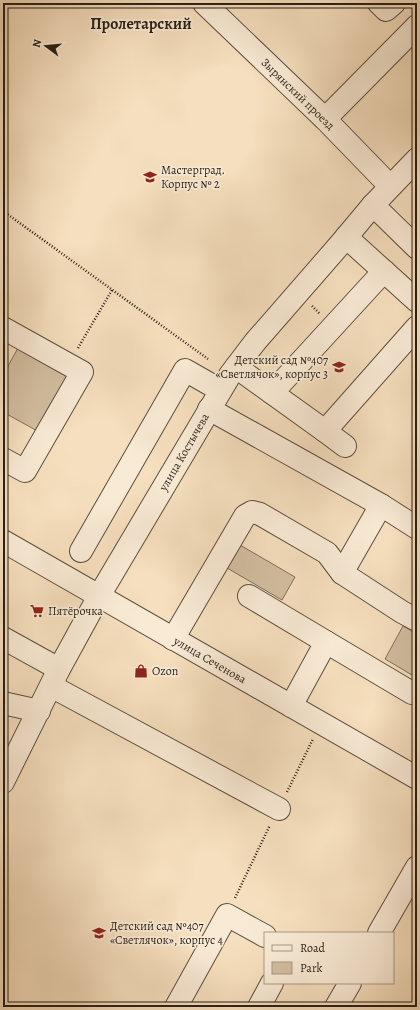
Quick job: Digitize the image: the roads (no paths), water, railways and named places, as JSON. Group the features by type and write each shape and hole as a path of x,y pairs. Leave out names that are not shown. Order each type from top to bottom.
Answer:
{"street":[{"name":"Зырянский проезд","path":"204,3 324,119 390,186"},
{"path":"379,3 386,10 394,3"},
{"path":"324,119 417,26"},
{"name":"улица Костычева","path":"3,782 55,678 99,596 224,385 255,342 373,205 417,159"},
{"path":"373,205 417,248"},
{"path":"346,237 417,301"},
{"path":"272,393 384,271"},
{"path":"325,431 417,328"},
{"path":"3,459 25,471 82,372 68,364 6,337"},
{"path":"81,551 185,370 224,385 272,393 345,446"},
{"path":"224,385 381,505 417,528"},
{"path":"342,573 381,505"},
{"path":"173,639 245,516 252,512 260,514 327,553 342,573 417,620"},
{"name":"улица Сеченова","path":"3,541 291,706 414,770"},
{"path":"249,596 412,693"},
{"path":"3,638 55,678 278,809"},
{"path":"291,706 326,642"},
{"path":"3,703 39,711"},
{"path":"380,932 417,867"},
{"path":"176,1007 226,915 264,935"},
{"path":"259,1007 271,984"},
{"path":"336,1007 349,984"}],"place":[{"name":"Мастерград. Корпус № 2","path":"150,177"},
{"name":"Детский сад №407 «Светлячок», корпус 3","path":"339,367"},
{"name":"Пятёрочка","path":"37,611"},
{"name":"Ozon","path":"141,671"},
{"name":"Детский сад №407 «Светлячок», корпус 4","path":"99,933"}],"district":[{"name":"Пролетарский","path":"141,24"}]}
